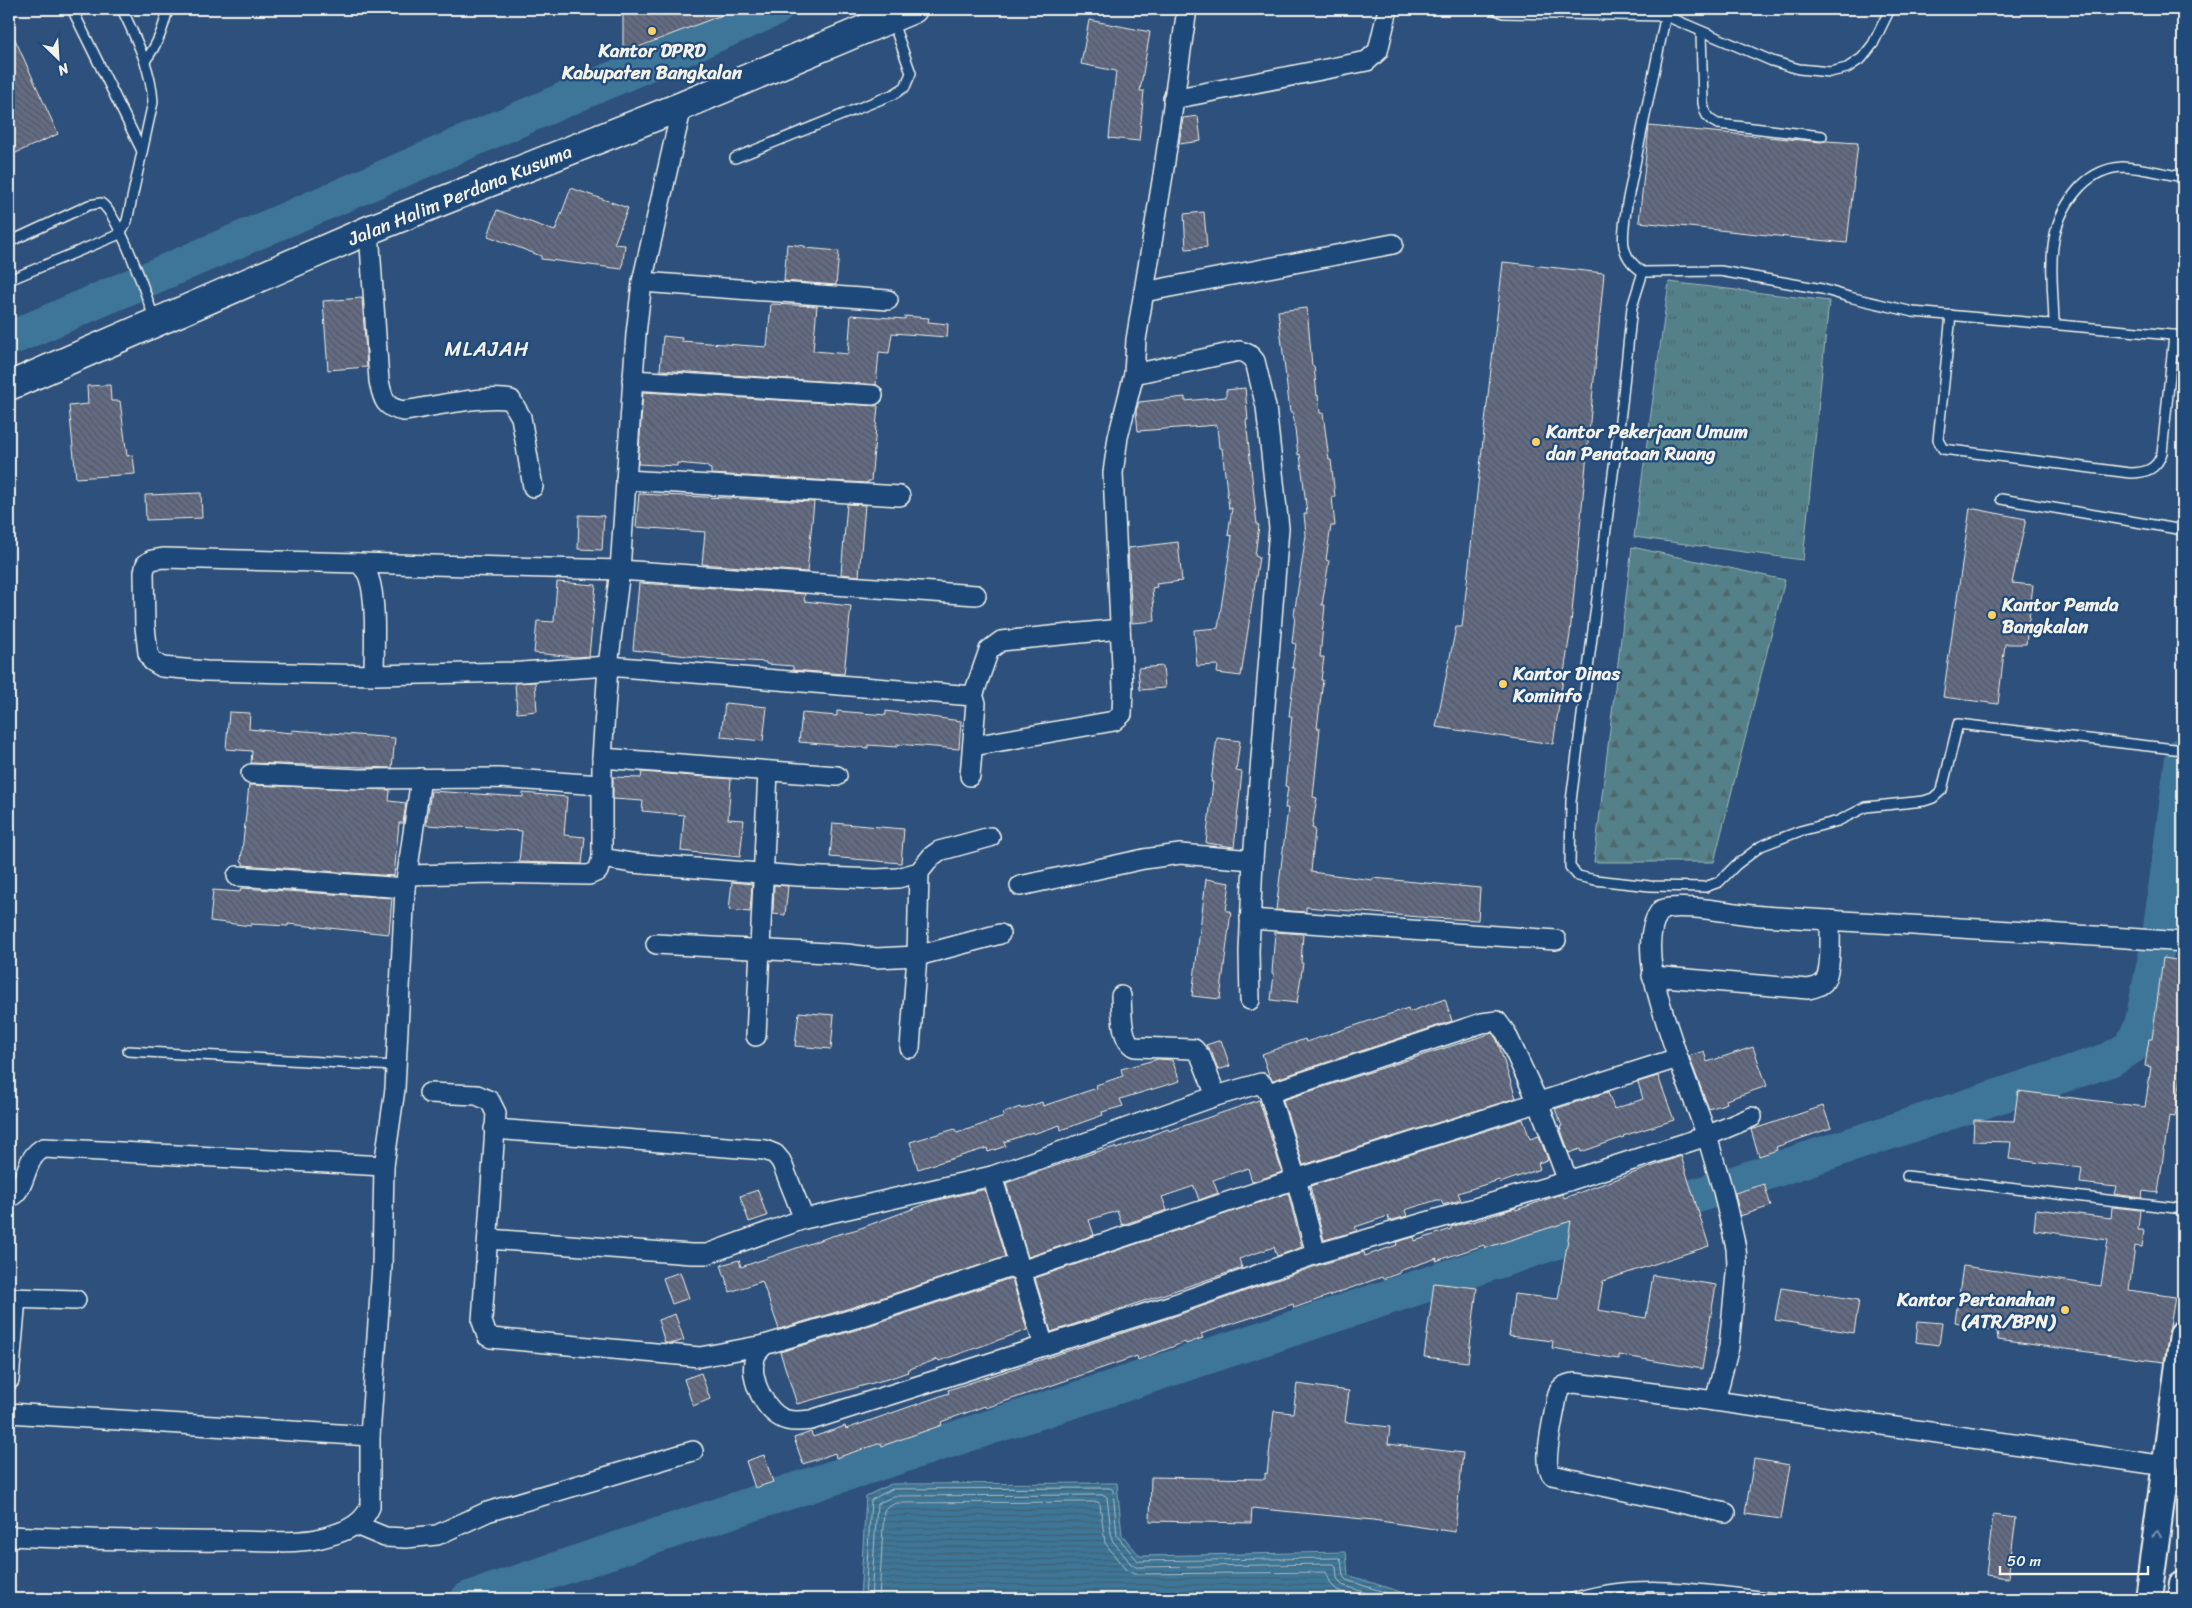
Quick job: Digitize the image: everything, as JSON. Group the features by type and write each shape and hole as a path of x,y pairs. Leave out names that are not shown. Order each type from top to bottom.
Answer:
{"highway":[{"name":"Jalan Halim Perdana Kusuma","path":"9,386 152,312 369,230 682,106 902,13"}],"main road":[{"path":"2148,1599 2183,1334"},
{"path":"2182,1599 2183,1584"}],"street":[{"path":"973,746 1117,720 1123,710 1113,473 1118,437 1134,374 1136,340 1163,175 1187,9"},
{"path":"1173,99 1367,61 1378,51 1388,9"},
{"path":"236,876 406,882 494,873 590,875 598,871 602,858 601,785 608,666 620,570 632,380 642,282 682,106"},
{"path":"369,230 379,381 386,403 392,409 404,411 501,397 511,400 521,417 533,487"},
{"path":"1144,292 1393,244"},
{"path":"642,282 888,300"},
{"path":"1134,374 1239,351 1249,354 1255,361 1266,407 1279,528 1253,860 1250,919 1250,1000"},
{"path":"632,380 873,396"},
{"path":"626,480 900,496"},
{"path":"973,696 608,666 522,672 374,675 182,670 162,667 152,661 148,653 145,627 144,572 146,564 152,560 163,558 358,562 620,570 976,595"},
{"path":"358,562 364,568 369,578 372,594 374,675"},
{"path":"970,776 976,703 973,696 989,650 1001,641 1120,629"},
{"path":"602,758 837,776"},
{"path":"756,1036 768,771"},
{"path":"251,774 360,779 499,778 601,785"},
{"path":"9,1536 191,1542 316,1539 338,1533 356,1525 366,1516 370,1507 370,1436 382,1266 384,1166 395,1089 406,882 421,778"},
{"path":"602,858 632,863 876,880 898,878 919,872 932,856 940,851 990,837"},
{"path":"1020,886 1172,855 1253,860"},
{"path":"910,1048 917,956 919,872"},
{"path":"1715,1401 1729,1346 1737,1264 1736,1248 1722,1186 1707,1136 1678,1058 1652,976 1650,958 1654,923 1657,915 1666,908 2183,942"},
{"path":"1250,919 1556,940"},
{"path":"1652,976 1808,989 1815,988 1822,984 1828,975 1830,920"},
{"path":"656,944 847,954 876,958 917,956 1000,934"},
{"path":"1121,996 1125,1036 1131,1046 1135,1048 1194,1049 1201,1057 1216,1096"},
{"path":"1269,1093 1482,1023 1498,1021 1506,1032 1538,1102 1568,1182"},
{"path":"429,1092 477,1095 490,1101 496,1113 482,1321 487,1336 491,1338 700,1356 764,1346 856,1318 988,1273 1010,1267 1021,1270 1296,1179 1678,1058"},
{"path":"488,1239 708,1254 804,1219 992,1176 1216,1096 1261,1083 1269,1093 1296,1179 1316,1254"},
{"path":"764,1346 755,1356 753,1370 758,1387 768,1405 786,1420 811,1420 1172,1305 1316,1254 1568,1182 1707,1136 1752,1117"},
{"path":"494,1129 765,1150 776,1154 781,1161 804,1219"},
{"path":"9,1198 19,1190 33,1156 44,1148 384,1166"},
{"path":"992,1176 1044,1346"},
{"path":"9,1380 12,1298 76,1300"},
{"path":"1726,1512 1555,1476 1549,1472 1547,1461 1558,1393 1568,1383 1575,1382 2166,1466"},
{"path":"9,1413 370,1436"},
{"path":"356,1525 385,1537 406,1538 438,1535 487,1512 693,1451"}],"lane":[{"path":"72,9 142,151"},
{"path":"9,280 120,234 131,211 153,102 152,83 145,61 122,9"},
{"path":"145,61 156,47 163,32 168,9"},
{"path":"1494,9 1503,13 1667,12 1701,32 1772,62 1799,69 1830,72 1847,68 1862,58 1873,44 1890,9"},
{"path":"1667,12 1627,202 1624,253 1632,265 1643,272 1720,271 1822,288 1849,298 1913,312 1951,315 2179,335 2159,461 2150,470 2130,473 1940,447 1938,440 1951,315"},
{"path":"735,158 894,94 905,87 911,73 902,13"},
{"path":"1701,32 1703,103 1709,120 1718,124 1822,136"},
{"path":"2054,324 2052,245 2059,218 2065,205 2074,194 2095,175 2106,170 2123,167 2183,177"},
{"path":"9,242 90,205 101,203 108,208 135,267 152,312"},
{"path":"1643,272 1632,307 1622,404 1571,801 1570,867 1578,876 1595,880 1650,886 1705,887 1720,882 1736,865 1761,846 1800,831 1838,821 1866,807 1924,801 1933,798 1942,790 1958,724 2183,750"},
{"path":"2001,499 2183,530"},
{"path":"128,1051 395,1066"},
{"path":"1907,1176 2183,1209"},
{"path":"1570,1599 1586,1594 1645,1587 1787,1599"}],"green space":[{"path":"1669,282 1829,301 1803,560 1634,537"},
{"path":"1632,547 1785,580 1714,862 1594,862"}],"water":[{"path":"1117,1483 1122,1535 1140,1556 1346,1552 1348,1575 1422,1599 860,1599 866,1496 891,1484"}],"building":[{"name":"Kantor DPRD Kabupaten Bangkalan","path":"623,9 735,9 735,10 623,53"},
{"path":"1089,20 1150,32 1140,91 1144,91 1139,141 1109,138 1116,71 1081,64"},
{"path":"9,26 58,134 9,156"},
{"path":"1198,116 1201,141 1179,144 1183,118"},
{"path":"1649,126 1821,142 1858,143 1847,243 1639,222"},
{"path":"571,188 628,208 614,244 625,245 622,269 541,259 541,256 488,236 497,210 555,231"},
{"path":"1204,212 1207,247 1186,249 1184,214"},
{"path":"787,244 805,246 805,248 839,251 836,285 784,281"},
{"name":"Kantor Pekerjaan Umum dan Penataan Ruang","path":"1503,262 1604,273 1570,634 1553,744 1436,727 1456,627 1462,627"},
{"path":"362,298 367,367 328,370 323,301"},
{"path":"771,304 817,306 813,350 815,351 848,354 851,315 905,319 905,316 929,318 928,322 948,324 947,337 892,333 889,353 879,352 876,385 660,370 663,336 682,338 681,341 767,347"},
{"path":"1307,308 1312,366 1314,366 1320,413 1323,413 1335,497 1332,497 1335,526 1331,526 1326,560 1329,561 1322,605 1325,605 1320,657 1324,657 1317,728 1320,728 1313,797 1317,798 1312,828 1315,829 1311,872 1373,880 1373,878 1480,888 1478,920 1431,918 1306,907 1306,912 1276,910 1288,808 1285,808 1288,787 1285,786 1292,716 1289,716 1295,668 1292,668 1296,644 1292,643 1294,615 1306,535 1304,514 1307,514 1293,412 1290,412 1278,311"},
{"path":"110,385 111,401 120,401 127,456 133,455 135,474 76,478 69,406 88,404 87,386"},
{"path":"1245,388 1248,420 1246,420 1257,525 1259,525 1255,556 1259,557 1241,676 1217,673 1218,665 1197,666 1194,630 1218,628 1232,536 1228,535 1232,508 1229,509 1222,448 1219,448 1217,425 1138,431 1136,411 1139,402 1185,397 1185,401 1226,397 1226,390"},
{"path":"643,392 878,406 871,481 868,481 868,483 711,474 711,469 708,466 677,463 677,466 638,464"},
{"path":"201,493 202,518 146,520 145,495"},
{"path":"639,494 814,502 807,572 702,564 705,532 636,527"},
{"path":"847,504 865,505 859,576 841,574"},
{"name":"Kantor Pemda Bangkalan","path":"1970,508 2026,519 2012,583 2033,585 2026,644 2005,644 1998,704 1943,697"},
{"path":"579,515 604,516 602,550 578,549"},
{"path":"1178,542 1182,581 1156,584 1157,587 1152,588 1155,621 1132,623 1128,548"},
{"path":"557,582 596,585 589,656 576,657 534,653 537,621 554,622"},
{"path":"639,583 805,594 804,601 851,606 844,674 793,670 793,666 766,664 766,662 715,659 633,650"},
{"path":"1163,666 1165,688 1140,690 1138,668"},
{"path":"535,682 537,711 517,713 515,683"},
{"path":"725,703 767,707 763,741 721,737"},
{"path":"837,711 886,715 886,711 961,721 959,749 897,744 897,747 868,745 868,748 799,742 802,713 837,716"},
{"path":"229,712 250,713 249,729 292,733 292,730 395,738 392,768 251,763 252,751 226,749"},
{"path":"1217,738 1240,741 1236,771 1242,772 1234,847 1206,843"},
{"path":"642,772 731,779 728,819 744,820 740,857 681,851 684,815 642,811 643,801 613,799 613,777 641,778"},
{"path":"249,785 390,790 389,801 406,803 403,823 399,823 394,876 243,865 241,861"},
{"path":"431,791 523,797 523,793 567,797 564,835 585,837 582,864 519,862 522,831 426,825"},
{"path":"833,823 904,829 901,863 830,857"},
{"path":"1206,879 1230,883 1226,911 1231,911 1220,999 1192,996"},
{"path":"732,882 752,884 750,912 729,910"},
{"path":"774,885 788,886 785,915 773,914"},
{"path":"241,888 392,898 389,934 288,924 288,926 251,924 251,926 210,921 213,890 240,892"},
{"path":"1275,932 1303,934 1301,963 1303,963 1297,1003 1271,1000"},
{"path":"2163,958 2183,961 2183,1071 2175,1117 2169,1116 2158,1193 2143,1191 2142,1198 2114,1194 2116,1187 2080,1183 2082,1168 2009,1159 2011,1142 1973,1141 1974,1120 2014,1121 2018,1091 2145,1107 2151,1067 2145,1066 2149,1039 2152,1039"},
{"path":"1445,999 1452,1021 1273,1080 1269,1075 1262,1054 1305,1039 1306,1042 1408,1008 1409,1012"},
{"path":"799,1012 834,1015 831,1049 795,1046"},
{"path":"1492,1033 1497,1040 1516,1098 1303,1165 1283,1100"},
{"path":"1221,1040 1230,1066 1218,1070 1212,1053 1206,1045"},
{"path":"1753,1047 1767,1086 1726,1100 1727,1103 1709,1109 1689,1056 1704,1051 1707,1062"},
{"path":"1158,1059 1172,1060 1180,1081 1120,1099 1123,1106 1102,1112 1103,1115 1061,1130 1060,1125 1033,1134 1033,1132 1004,1142 1006,1146 988,1152 987,1148 918,1169 910,1142 955,1129 957,1133 1004,1117 1003,1113 1020,1107 1021,1109 1042,1102 1043,1106 1097,1088 1096,1085 1123,1076 1121,1069"},
{"path":"1658,1076 1674,1120 1581,1152 1580,1149 1569,1153 1560,1127 1562,1126 1555,1109 1608,1092 1614,1109 1643,1099 1638,1082"},
{"path":"1259,1100 1282,1172 1252,1182 1248,1168 1213,1180 1218,1193 1199,1200 1194,1186 1162,1197 1167,1210 1122,1225 1117,1211 1089,1220 1094,1235 1028,1257 1006,1183 1093,1153 1115,1147 1116,1149 1168,1129 1169,1131"},
{"path":"1823,1106 1831,1128 1776,1147 1777,1150 1759,1156 1751,1130"},
{"path":"1523,1119 1530,1139 1539,1136 1548,1160 1538,1163 1540,1169 1500,1183 1499,1180 1458,1193 1461,1200 1443,1205 1441,1200 1437,1200 1405,1210 1407,1216 1389,1221 1388,1216 1355,1227 1357,1231 1324,1240 1310,1186"},
{"path":"1681,1156 1709,1246 1603,1281 1598,1310 1646,1318 1653,1275 1716,1285 1702,1369 1619,1355 1619,1359 1552,1348 1553,1341 1509,1336 1514,1294 1558,1299 1571,1221 1485,1248 1484,1245 1436,1261 1437,1258 1399,1271 1400,1273 1383,1279 1382,1277 1294,1308 1293,1304 1201,1334 1203,1338 1186,1344 1185,1342 1138,1360 1137,1356 986,1408 985,1406 941,1422 942,1425 882,1446 881,1443 836,1458 835,1453 803,1464 794,1438 811,1432 813,1437 845,1426 846,1429 949,1393 948,1390 1175,1316 1319,1265 1364,1252 1365,1256 1397,1245 1396,1242 1414,1237 1415,1241 1451,1229 1451,1227 1515,1208 1516,1210 1562,1194 1564,1198"},
{"path":"1764,1184 1771,1206 1740,1216 1735,1193"},
{"path":"758,1190 767,1216 749,1222 740,1196"},
{"path":"985,1190 1005,1257 853,1307 779,1329 762,1281 730,1292 721,1265 739,1260 741,1267 858,1229 934,1201"},
{"path":"1288,1193 1302,1247 1277,1256 1274,1247 1239,1259 1242,1268 1051,1332 1035,1278"},
{"name":"Kantor Pertanahan (ATR/BPN)","path":"2112,1207 2140,1210 2138,1230 2144,1230 2142,1247 2135,1246 2129,1290 2175,1297 2164,1362 1998,1340 1997,1331 1955,1322 1963,1266 2101,1286 2108,1240 2034,1230 2036,1209 2111,1218"},
{"path":"680,1272 689,1298 672,1304 663,1278"},
{"path":"1012,1279 1027,1330 939,1361 938,1359 891,1378 797,1404 780,1352 859,1329"},
{"path":"1434,1283 1477,1288 1468,1362 1424,1357"},
{"path":"1781,1288 1859,1300 1854,1333 1775,1320"},
{"path":"675,1314 684,1340 665,1343 658,1320"},
{"path":"1918,1321 1942,1323 1939,1345 1916,1342"},
{"path":"701,1373 710,1399 693,1406 684,1379"},
{"path":"1297,1384 1349,1391 1345,1422 1390,1427 1388,1444 1463,1453 1455,1532 1373,1520 1252,1508 1251,1523 1150,1521 1151,1477 1265,1479 1274,1411 1293,1413"},
{"path":"764,1455 773,1482 755,1488 746,1461"},
{"path":"1754,1459 1790,1465 1781,1519 1745,1514"},
{"path":"1993,1515 2016,1518 2008,1578 1986,1575"}],"waterway":[{"path":"9,339 775,9"},
{"path":"468,1599 761,1501 1106,1390 2109,1060 2131,1047 2141,1028 2159,940 2183,754"}],"place":[{"name":"Kantor DPRD Kabupaten Bangkalan","path":"652,31"},
{"name":"Kantor Pekerjaan Umum dan Penataan Ruang","path":"1536,442"},
{"name":"Kantor Pemda Bangkalan","path":"1992,615"},
{"name":"Kantor Dinas Kominfo","path":"1503,684"},
{"name":"Kantor Pertanahan (ATR/BPN)","path":"2065,1310"}],"district":[{"name":"MLAJAH","path":"487,349"}]}
